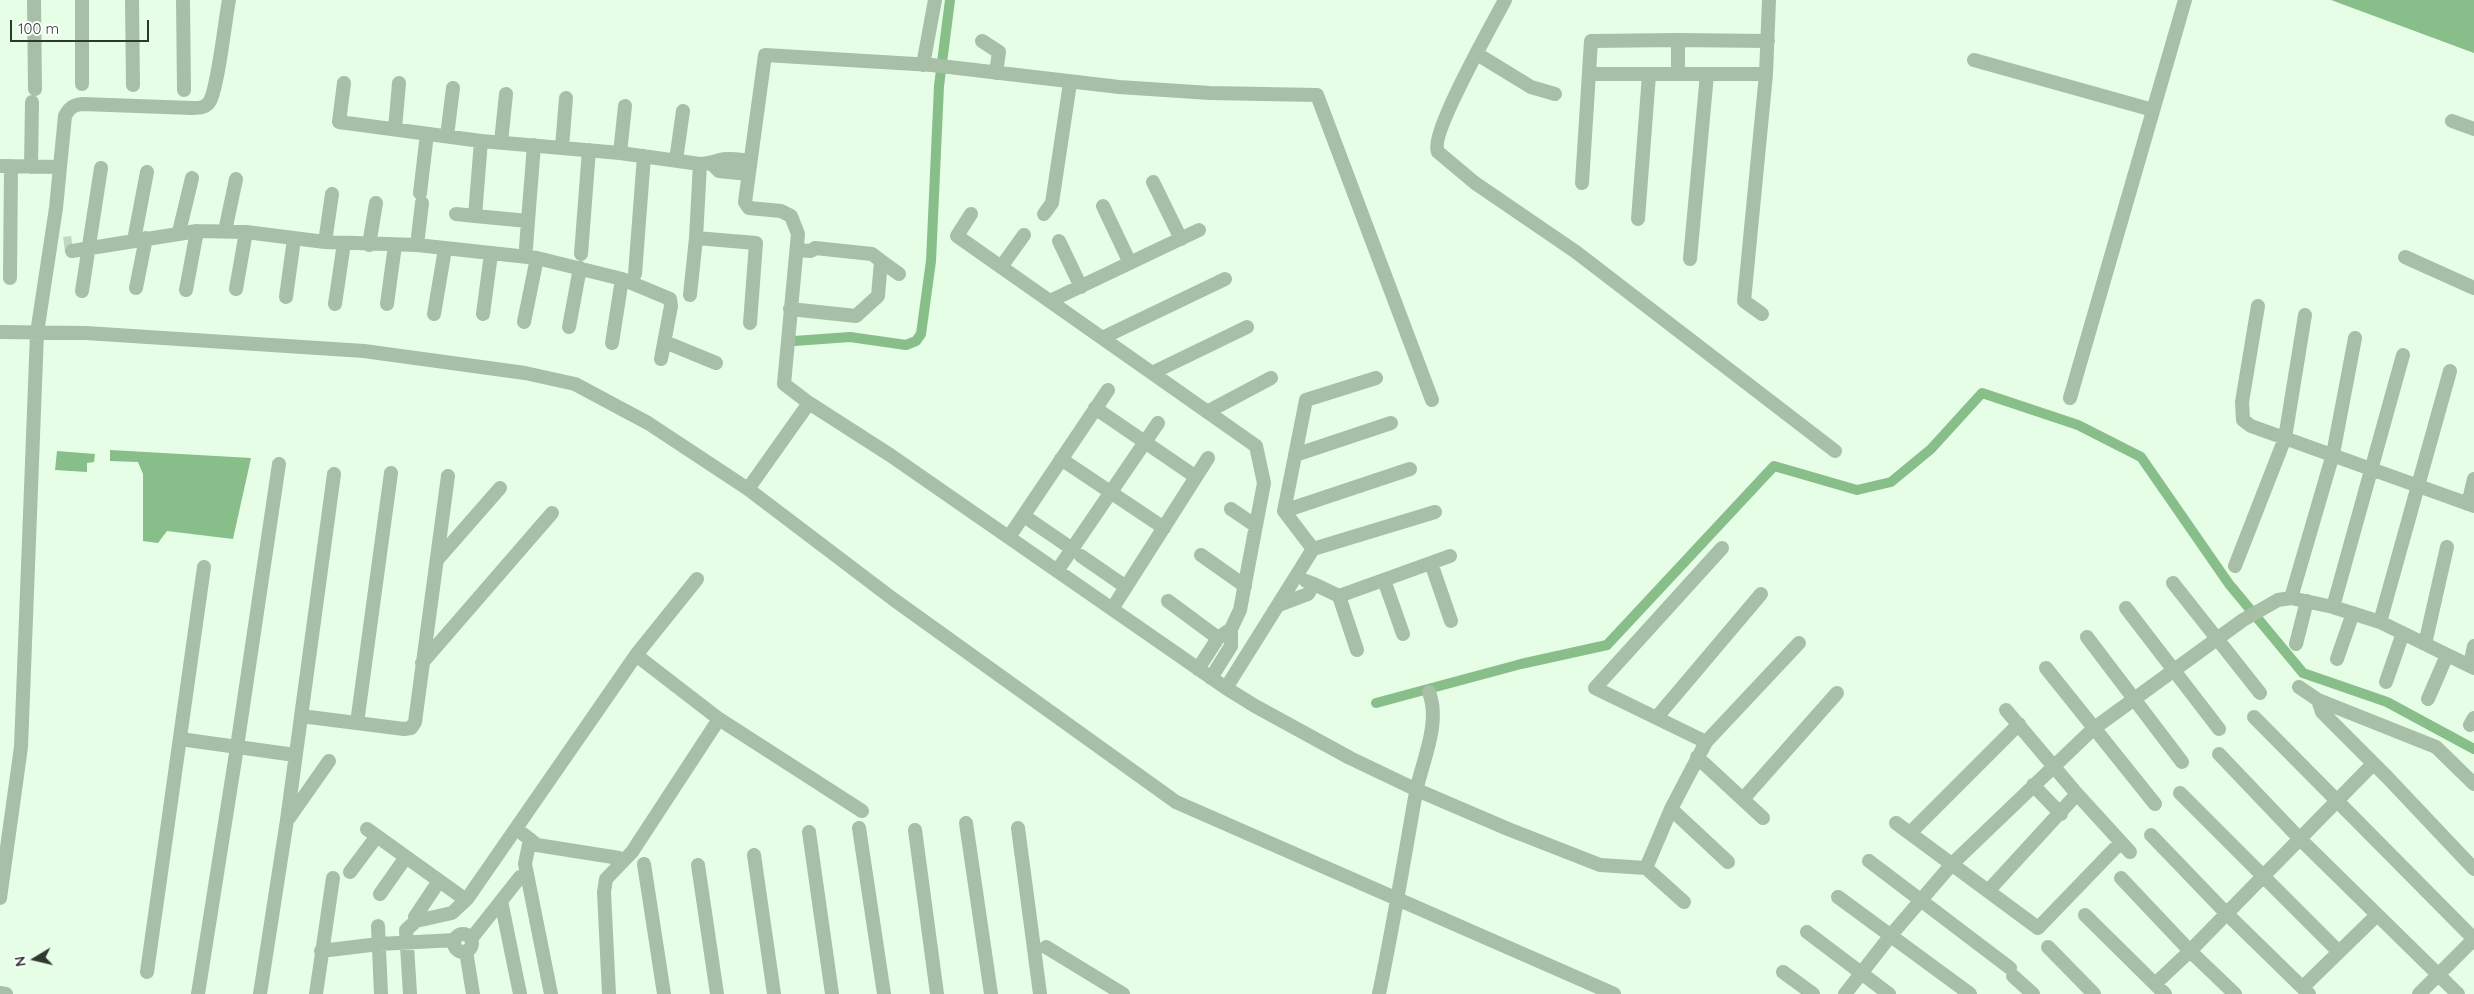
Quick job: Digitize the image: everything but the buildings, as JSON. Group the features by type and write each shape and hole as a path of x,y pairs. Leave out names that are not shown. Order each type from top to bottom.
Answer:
{"street":[{"path":"31,167 34,0"},
{"path":"82,0 82,84"},
{"path":"132,0 133,85"},
{"path":"183,0 184,90"},
{"path":"0,898 21,747 36,333 62,248 60,167 65,116 74,105 192,108 206,106 210,100 215,80 229,0"},
{"path":"933,65 935,0"},
{"path":"1505,0 1448,110 1436,143 1438,152 1475,183 1576,252 1835,451"},
{"path":"2070,398 2185,0"},
{"path":"1762,314 1744,301 1766,74 1769,1"},
{"path":"1678,40 1678,74"},
{"path":"982,41 999,52 996,73"},
{"path":"1582,183 1591,74 1591,41 1768,41"},
{"path":"1477,54 1532,87 1555,94"},
{"path":"1432,400 1317,95 1210,93 1070,83 933,65 766,55 745,202 749,208 781,211 791,216 798,234 784,384 809,403 890,455 1226,688 1342,753 1417,790 1600,865 1646,868 1684,902"},
{"path":"1974,60 2154,110"},
{"path":"1591,74 1766,74"},
{"path":"1690,260 1707,74"},
{"path":"1638,219 1649,75"},
{"path":"344,82 339,122 481,141 562,147 706,164 728,159 749,167"},
{"path":"395,129 399,83"},
{"path":"1044,214 1052,203 1070,83"},
{"path":"447,136 453,88"},
{"path":"501,142 506,94"},
{"path":"562,147 566,98"},
{"path":"620,153 625,106"},
{"path":"676,160 683,111"},
{"path":"2452,121 2474,129"},
{"path":"416,245 427,134"},
{"path":"475,216 481,141"},
{"path":"526,248 534,145"},
{"path":"581,254 589,150"},
{"path":"612,343 628,276 644,156"},
{"path":"690,295 706,164"},
{"path":"10,278 6,166 60,167"},
{"path":"82,291 93,247 101,168"},
{"path":"136,288 147,172"},
{"path":"179,232 192,178"},
{"path":"225,231 236,180"},
{"path":"1153,182 1181,239"},
{"path":"325,242 332,194"},
{"path":"369,245 376,204"},
{"path":"1103,206 1130,263"},
{"path":"456,214 528,221"},
{"path":"971,214 957,236 1256,446 1264,483 1245,586 1240,610 1231,629 1231,646 1211,678"},
{"path":"1050,301 1200,230"},
{"path":"186,290 197,231"},
{"path":"62,248 93,247 179,232 225,231 246,232 294,240 369,245 416,245 537,258 628,276 670,299 671,306 661,359"},
{"path":"236,289 246,232"},
{"path":"798,234 815,248 872,254 899,274"},
{"path":"1001,267 1024,235"},
{"path":"696,238 756,243 750,323"},
{"path":"286,297 294,240"},
{"path":"1059,241 1081,286"},
{"path":"335,304 344,243"},
{"path":"387,304 395,245"},
{"path":"797,250 811,251 815,248"},
{"path":"434,314 445,249"},
{"path":"482,314 491,254"},
{"path":"2405,257 2474,288"},
{"path":"524,322 537,258"},
{"path":"790,309 856,316 878,296 881,260"},
{"path":"569,327 580,268"},
{"path":"1102,338 1225,279"},
{"path":"2258,306 2242,413 2244,420 2251,426 2334,454 2471,505 2474,478"},
{"path":"2235,566 2285,438 2305,314"},
{"path":"1152,373 1247,327"},
{"path":"0,332 95,333 364,351 550,378 574,384 648,423 748,488 898,602 1176,802 1614,994"},
{"path":"2291,598 2334,454 2355,338"},
{"path":"665,342 716,363"},
{"path":"2333,607 2403,355"},
{"path":"2380,622 2450,370"},
{"path":"1207,412 1271,378"},
{"path":"1314,549 1284,511 1306,400 1376,378"},
{"path":"1009,538 1108,390"},
{"path":"748,488 809,403"},
{"path":"1096,408 1196,477"},
{"path":"1057,571 1158,423"},
{"path":"1295,455 1391,423"},
{"path":"1112,609 1208,458"},
{"path":"1061,459 1164,528"},
{"path":"198,994 279,464"},
{"path":"1284,511 1410,469"},
{"path":"358,723 391,473"},
{"path":"260,994 287,820 334,474"},
{"path":"301,716 410,728 415,722 448,476"},
{"path":"436,561 500,488"},
{"path":"1231,509 1256,526"},
{"path":"1226,688 1314,549 1434,512"},
{"path":"422,664 552,513"},
{"path":"1024,516 1065,544"},
{"path":"2424,644 2447,547"},
{"path":"1706,742 1595,688 1722,548"},
{"path":"1201,555 1245,586"},
{"path":"1081,556 1126,587"},
{"path":"1289,588 1306,581 1339,596 1450,556"},
{"path":"1431,563 1451,620"},
{"path":"147,972 204,567"},
{"path":"410,994 406,930 416,922 445,916 459,908 466,900 517,829 636,654 697,579"},
{"path":"1384,580 1403,634"},
{"path":"2173,583 2260,694"},
{"path":"1279,604 1308,594 1314,584"},
{"path":"1657,717 1762,594"},
{"path":"1339,596 1356,650"},
{"path":"1845,994 1952,864 2093,728 2266,606 2278,600 2291,598 2333,607 2380,622 2472,666 2474,646"},
{"path":"1168,601 1218,638"},
{"path":"2296,644 2307,601"},
{"path":"2126,608 2173,672 2220,729"},
{"path":"2337,659 2353,613"},
{"path":"1198,669 1218,638 1231,629"},
{"path":"2386,682 2403,633"},
{"path":"2087,637 2132,699 2182,762"},
{"path":"1646,868 1671,809 1696,757 1706,742 1799,642"},
{"path":"636,654 719,719 862,811"},
{"path":"2428,699 2447,655"},
{"path":"2046,668 2155,804"},
{"path":"2299,687 2318,700 2436,748 2474,784"},
{"path":"1379,994 1399,899 1417,790 1432,725 1433,701 1429,692"},
{"path":"1743,799 1838,693"},
{"path":"2318,700 2322,712 2474,869"},
{"path":"2006,710 2077,794 2126,847 2038,928"},
{"path":"2254,716 2474,939 2419,994"},
{"path":"608,994 604,892 606,879 632,852 719,719"},
{"path":"1910,833 2019,724"},
{"path":"180,739 296,755"},
{"path":"2218,754 2300,839 2458,994"},
{"path":"1696,757 1763,818"},
{"path":"287,820 329,761"},
{"path":"2085,915 2160,989 2190,951 2373,764"},
{"path":"2033,785 2061,814"},
{"path":"2180,793 2338,951"},
{"path":"1989,890 2061,814 2077,794"},
{"path":"1671,809 1728,862"},
{"path":"1896,822 2038,928 2085,991"},
{"path":"966,823 990,994"},
{"path":"859,828 884,994"},
{"path":"1018,828 1040,994"},
{"path":"517,829 537,845 619,858"},
{"path":"916,830 937,994"},
{"path":"350,872 372,832 466,900"},
{"path":"809,832 832,994"},
{"path":"2151,835 2226,913 2306,991 2338,951 2377,915"},
{"path":"530,839 525,864 550,994"},
{"path":"754,855 774,994"},
{"path":"380,894 406,857"},
{"path":"1868,861 1921,900 2011,972 2033,994"},
{"path":"644,864 664,994"},
{"path":"698,865 717,994"},
{"path":"321,951 379,944 455,940 458,950 469,945 520,877"},
{"path":"316,994 332,878"},
{"path":"2121,878 2190,951 2235,994"},
{"path":"415,917 438,881"},
{"path":"1838,897 1970,994"},
{"path":"501,901 520,994"},
{"path":"378,926 381,994"},
{"path":"1807,932 1889,994"},
{"path":"469,945 472,994"},
{"path":"1046,947 1123,994"},
{"path":"1783,972 1813,994"},
{"path":"0,994 6,994"}],"shaded area":[{"path":"2331,0 2474,0 2474,53"},
{"path":"110,450 251,458 233,539 167,531 158,543 143,541 143,474 138,462 110,461"},
{"path":"57,451 95,454 94,462 87,463 87,472 55,470"}],"waterway":[{"path":"794,341 850,337 906,345 916,341 921,334 931,261 939,86 950,0"},
{"path":"1376,703 1521,664 1607,645 1774,466 1857,490 1891,482 1931,449 1982,393 2078,425 2141,457 2229,584 2303,673 2387,702 2474,749"}],"tunnel":[{"path":"64,244 72,243"}]}
